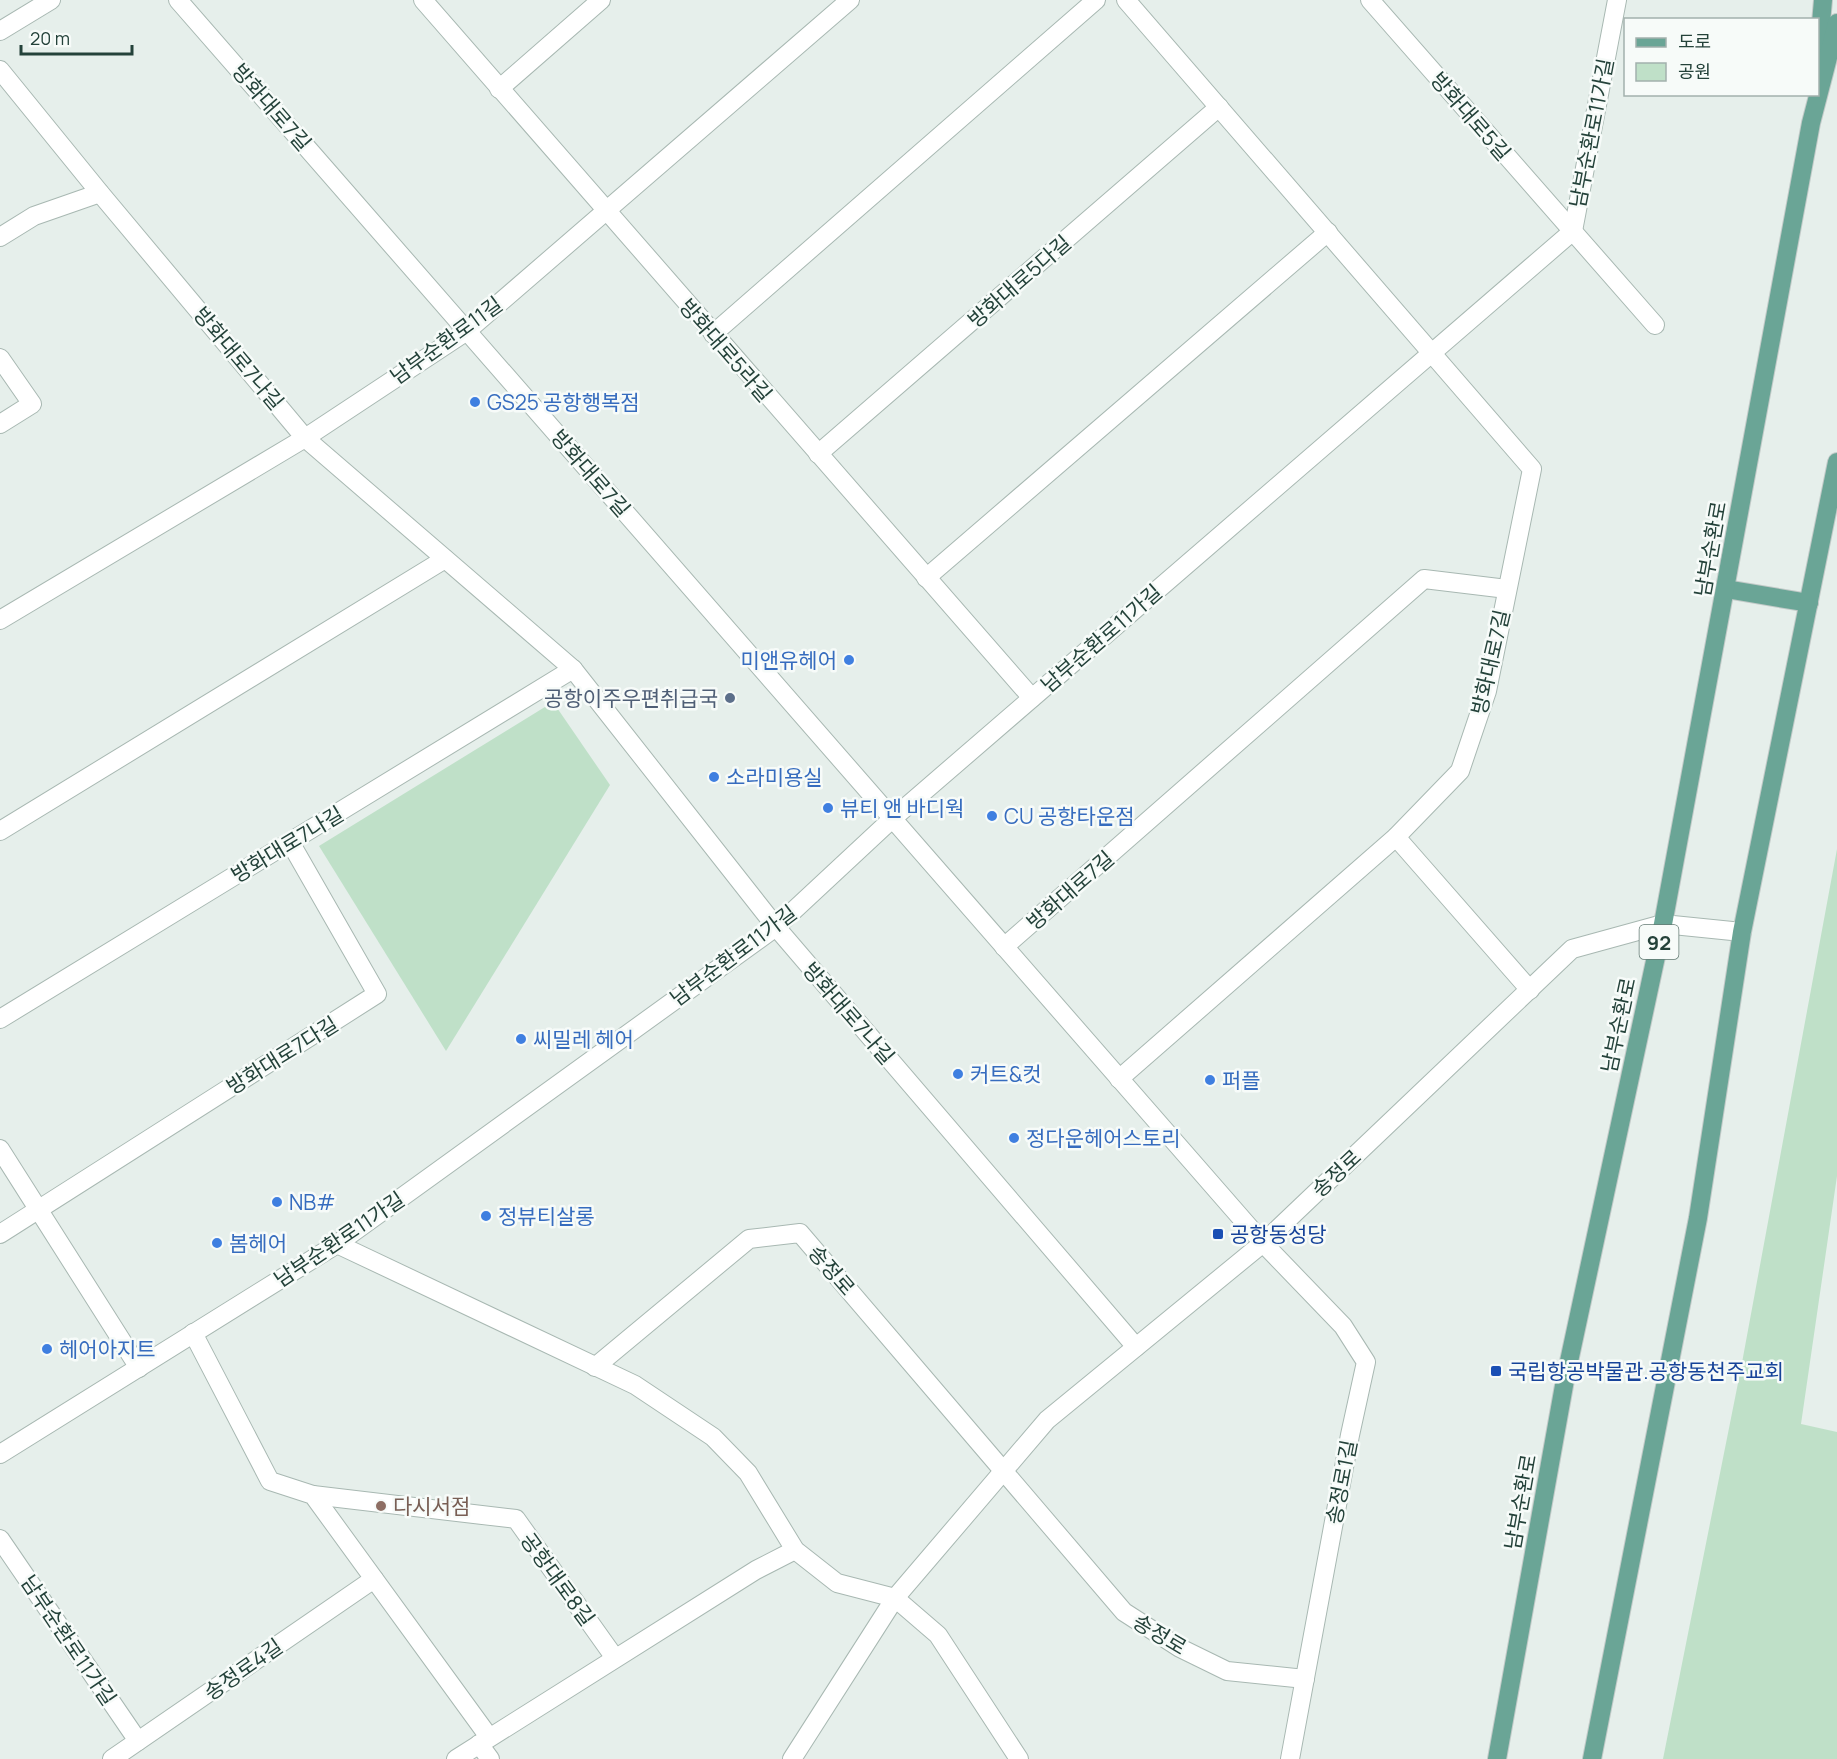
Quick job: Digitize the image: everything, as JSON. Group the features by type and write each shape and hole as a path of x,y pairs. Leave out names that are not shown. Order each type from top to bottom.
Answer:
{"main road":[{"path":"1819,46 1823,0"},
{"name":"남부순환로","path":"1819,92 1837,23"},
{"name":"남부순환로","path":"1811,123 1814,96"},
{"name":"남부순환로","path":"1497,1759 1565,1380 1663,924 1811,123 1818,96"},
{"path":"1592,1759 1698,1218 1742,932 1837,462"},
{"path":"1726,589 1809,603"}],"street":[{"path":"0,31 51,0"},
{"name":"방화대로7길","path":"178,0 1263,1243"},
{"name":"방화대로5라길","path":"423,0 605,212 1032,698"},
{"path":"499,89 601,0"},
{"name":"남부순환로11길","path":"0,620 305,438 467,331 850,0"},
{"path":"713,334 1096,0"},
{"path":"1126,0 1532,469 1507,589"},
{"name":"방화대로5길","path":"1370,0 1573,231"},
{"name":"남부순환로11가길","path":"0,1454 337,1244 776,927 892,819 1573,231 1616,1"},
{"name":"방화대로7나길","path":"0,70 305,438 573,669 776,927 1136,1347"},
{"name":"방화대로5다길","path":"818,454 1219,107"},
{"path":"0,237 34,216 100,193"},
{"name":"남부순환로11가길","path":"1573,231 1655,325"},
{"path":"926,578 1328,232"},
{"path":"0,358 32,404 0,424"},
{"path":"0,831 445,559"},
{"name":"방화대로7길","path":"1004,947 1424,579 1507,589 1487,691 1460,771 1396,837 1119,1079"},
{"name":"방화대로7나길","path":"0,1019 573,669"},
{"path":"1396,837 1530,990"},
{"name":"방화대로7다길","path":"38,1209 377,994 290,842"},
{"name":"송정로","path":"792,1759 895,1598 1047,1420 1263,1243 1572,949 1663,924 1742,932"},
{"path":"0,1149 139,1368"},
{"path":"0,1234 38,1209"},
{"name":"송정로","path":"595,1367 749,1239 800,1233 1124,1612 1180,1647 1227,1671 1305,1679"},
{"name":"송정로1길","path":"1263,1243 1343,1326 1366,1362 1350,1435 1290,1759"},
{"path":"337,1244 635,1385 714,1437 748,1473 795,1550 837,1583 895,1598 938,1635 1019,1759"},
{"name":"공항대로8길","path":"193,1334 270,1481 313,1495 516,1519 615,1658"},
{"path":"313,1495 374,1579 484,1740 490,1759"},
{"name":"남부순환로11가길","path":"0,1539 138,1741"},
{"path":"456,1759 756,1570 795,1550"},
{"name":"송정로4길","path":"112,1759 374,1579"}],"green space":[{"path":"553,702 610,785 446,1051 319,846"},
{"path":"1837,849 1837,1176 1801,1424 1837,1432 1837,1759 1663,1759 1741,1368"}],"place":[{"name":"GS25 공항행복점","path":"475,402"},
{"name":"미앤유헤어","path":"849,660"},
{"name":"공항이주우편취급국","path":"730,698"},
{"name":"소라미용실","path":"714,777"},
{"name":"뷰티 앤 바디웍","path":"828,808"},
{"name":"CU 공항타운점","path":"992,816"},
{"name":"씨밀레 헤어","path":"521,1039"},
{"name":"커트&컷","path":"958,1074"},
{"name":"퍼플","path":"1210,1080"},
{"name":"정다운헤어스토리","path":"1014,1138"},
{"name":"NB#","path":"277,1202"},
{"name":"정뷰티살롱","path":"486,1216"},
{"name":"공항동성당","path":"1218,1234"},
{"name":"봄헤어","path":"217,1243"},
{"name":"헤어아지트","path":"47,1349"},
{"name":"국립항공박물관.공항동천주교회","path":"1496,1371"},
{"name":"다시서점","path":"381,1506"}]}
